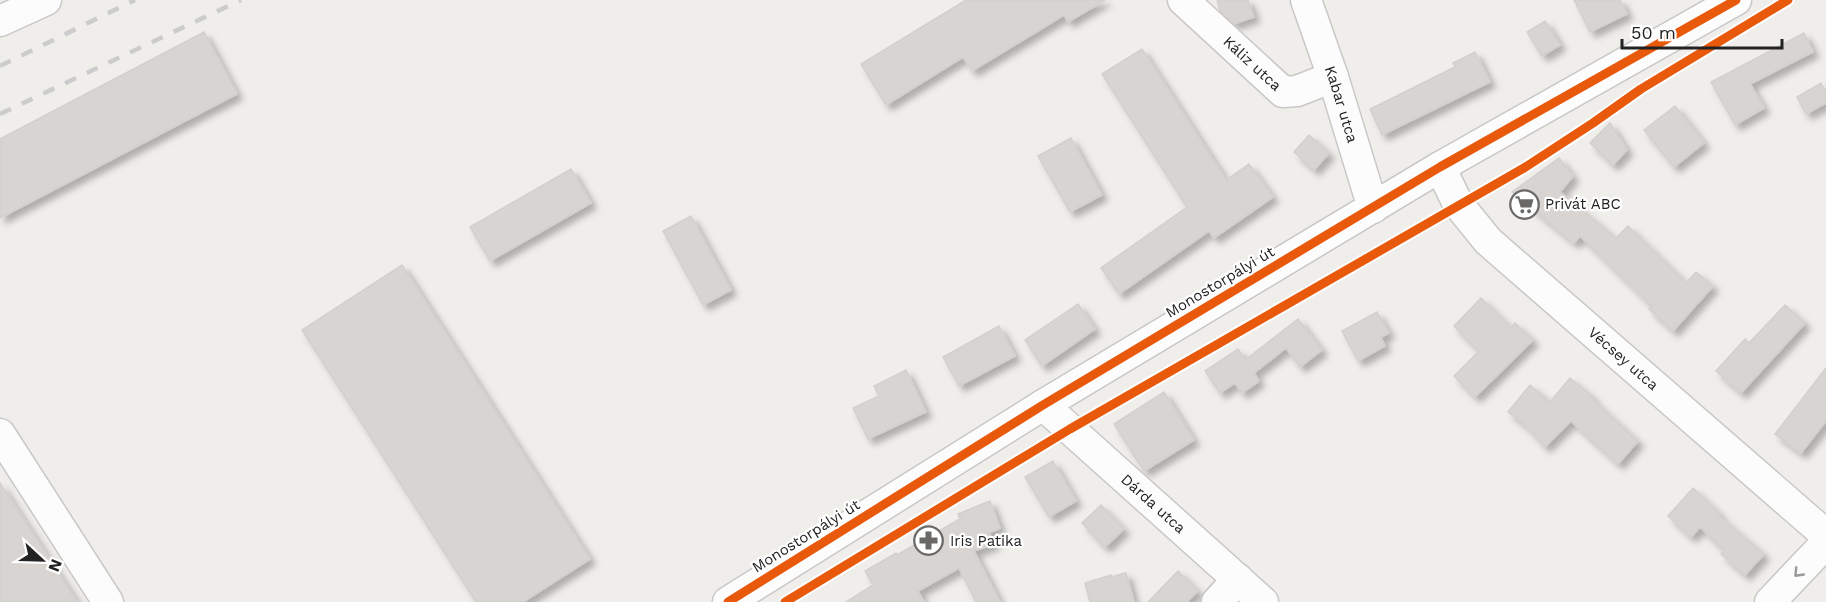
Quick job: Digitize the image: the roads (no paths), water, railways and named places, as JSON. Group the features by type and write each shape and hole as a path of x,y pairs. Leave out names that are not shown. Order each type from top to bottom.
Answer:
{"street":[{"path":"0,21 46,0"},
{"name":"Káliz utca","path":"1183,0 1283,92 1297,91 1332,77"},
{"name":"Kabar utca","path":"1306,0 1373,208"},
{"name":"Monostorpályi út","path":"728,602 1044,405 1440,167 1736,0"},
{"name":"Vécsey utca","path":"1440,167 1458,204 1488,241 1826,535"},
{"name":"Dárda utca","path":"1044,405 1263,602"},
{"path":"0,434 108,602"},
{"path":"1770,602 1826,543"},
{"path":"1217,602 1238,579"}],"railway":[{"path":"0,66 135,0"},
{"path":"0,114 241,0"}],"place":[{"name":"Privát ABC","path":"1524,204"},
{"name":"Iris Patika","path":"929,541"}]}
